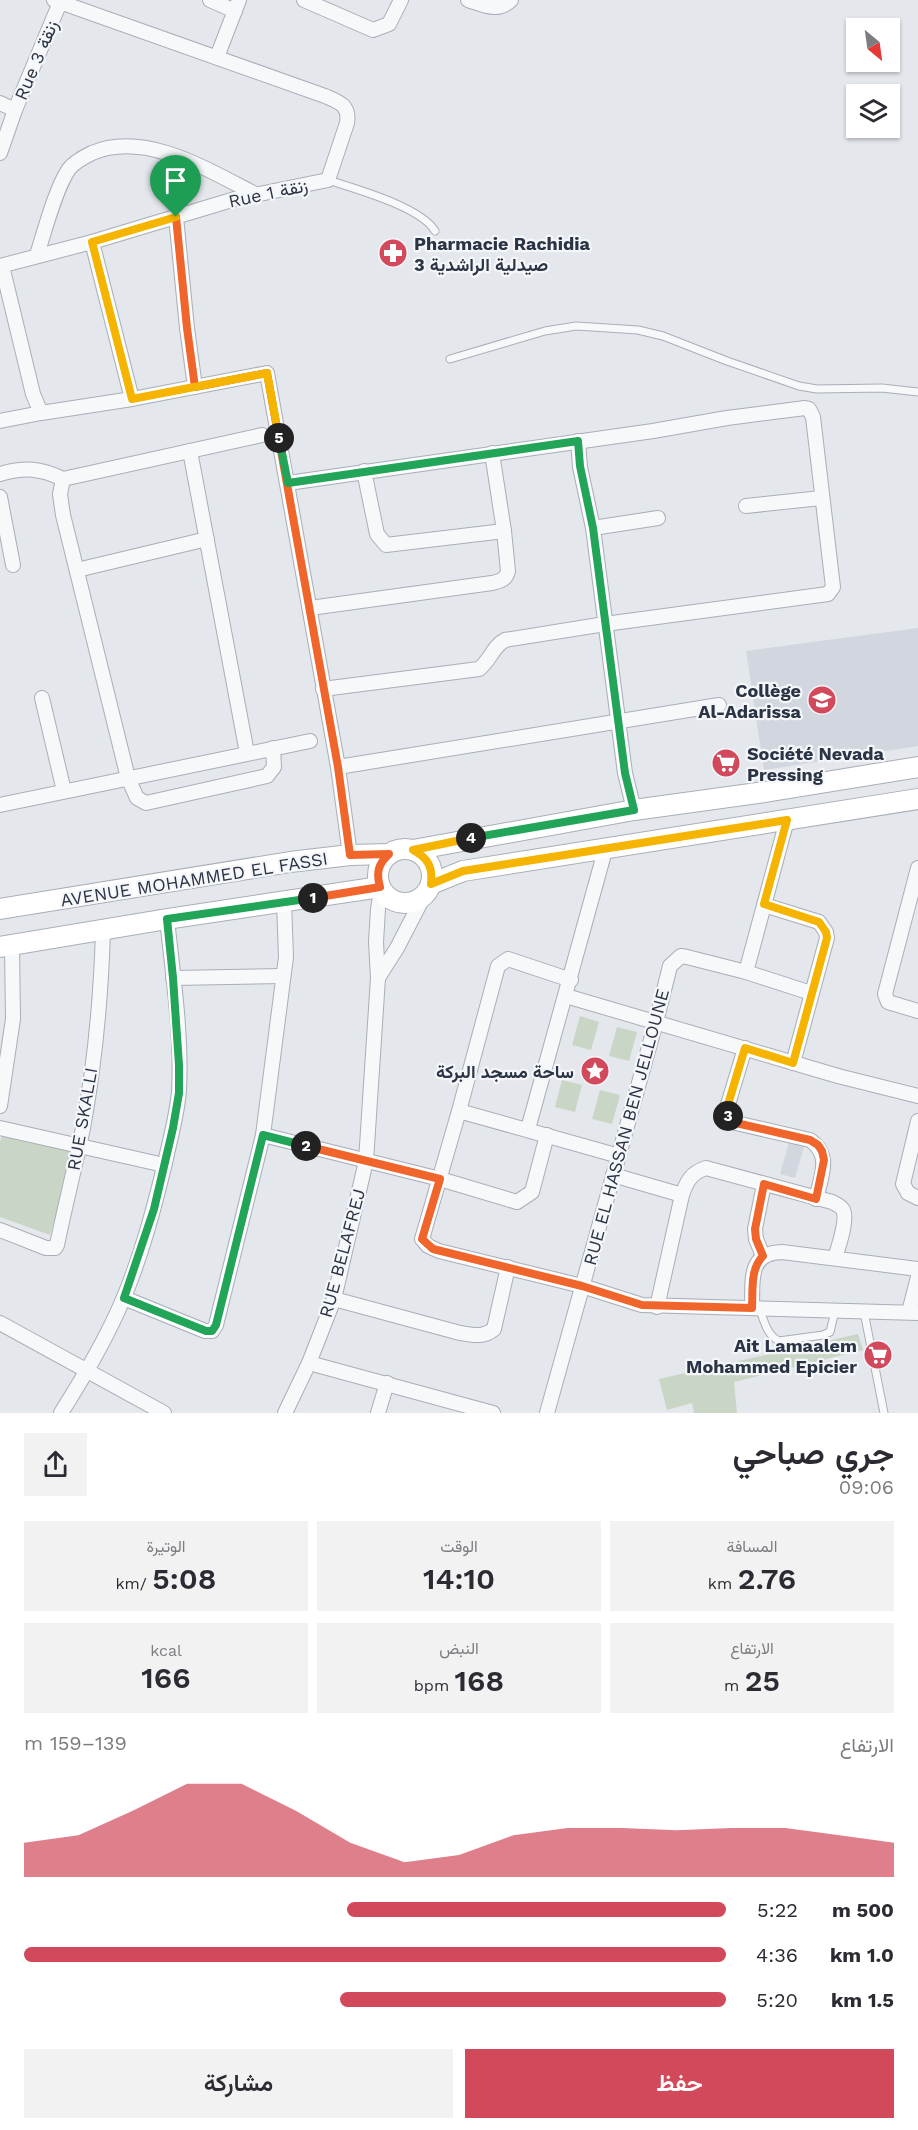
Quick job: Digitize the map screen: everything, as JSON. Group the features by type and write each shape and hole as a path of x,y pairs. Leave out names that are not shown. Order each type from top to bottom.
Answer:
{"main road":[{"name":"AVENUE MOHAMMED EL FASSI","path":"0,909 290,862 350,855 389,854 405,848 413,850 634,810 765,792 918,767"},
{"path":"389,854 378,869 377,878 387,897 403,903 420,898 429,888 463,871 918,799"},
{"path":"413,850 429,863 432,873 429,888"},
{"name":"AVENUE MOHAMMED EL FASSI","path":"6,946 167,919 381,889"}],"street":[{"path":"210,0 237,5 217,57"},
{"path":"304,0 373,30 389,24 401,0"},
{"path":"468,0 498,8 511,0"},
{"path":"58,1 342,103 348,114 347,123 328,180"},
{"name":"Rue 3 زنقة","path":"0,153 58,1"},
{"path":"0,103 15,110"},
{"path":"37,255 56,197 69,168 82,158 97,151 137,146 159,152 194,163 257,195"},
{"name":"Rue 1 زنقة","path":"1,266 257,195 328,180"},
{"path":"176,217 195,387"},
{"path":"92,242 132,399"},
{"path":"1,266 33,394 47,412"},
{"path":"0,421 267,373 338,767 350,855"},
{"path":"288,483 805,408 809,409 813,417 833,587 828,594 505,640 479,669 323,689"},
{"path":"0,474 24,468 39,470 63,479 262,435"},
{"path":"578,441 580,466 593,528 625,773 634,810"},
{"path":"190,451 247,753"},
{"path":"310,608 501,581 507,577 504,531 492,453"},
{"path":"364,471 377,534 386,545 504,531"},
{"path":"63,479 60,494 63,514 128,778 137,798 146,803 267,776 274,767 273,748"},
{"path":"0,497 13,565"},
{"path":"746,506 821,498"},
{"path":"593,528 658,519"},
{"path":"77,570 207,539"},
{"path":"42,698 64,791"},
{"path":"338,767 719,705"},
{"path":"0,805 310,741"},
{"path":"787,820 746,972 811,993"},
{"path":"528,1130 606,847"},
{"path":"918,868 885,994 888,1002 918,1011"},
{"name":"RUE BELAFREJ","path":"378,978 429,888"},
{"name":"RUE BELAFREJ","path":"285,1413 309,1364 334,1299 366,1161 378,978 376,942 381,889"},
{"path":"124,1298 206,1331 215,1329 263,1135 286,957 284,902"},
{"path":"764,904 819,922 826,932 827,938 793,1063"},
{"path":"61,1413 88,1370 124,1298 154,1209 173,1128 179,1093 179,1065 167,919"},
{"name":"RUE SKALLI","path":"0,1230 46,1248 55,1248 79,1145 96,1040 103,931"},
{"path":"0,1106 13,1019 6,946"},
{"name":"RUE EL HASSAN BEN JELLOUNE","path":"547,1413 670,966 681,956 746,972"},
{"path":"571,980 507,959 498,966 422,1239 433,1249 582,1286 626,1301 657,1306 914,1313 918,1277"},
{"path":"173,978 283,976"},
{"path":"566,996 793,1063 918,1096"},
{"path":"745,1048 726,1111 729,1119 736,1123 810,1140 818,1145 824,1160 816,1199"},
{"path":"459,1111 619,1156"},
{"path":"918,1121 903,1184 908,1193 918,1198"},
{"path":"0,1128 164,1165"},
{"path":"263,1135 440,1179 517,1202 532,1192 547,1135"},
{"path":"657,1306 682,1195 688,1179 697,1171 706,1168 839,1205 845,1219 835,1258"},
{"path":"613,1175 682,1195"},
{"path":"763,1256 756,1239 755,1229 764,1184"},
{"path":"756,1308 754,1270 757,1262 770,1252 918,1269"},
{"path":"334,1299 460,1333 487,1335 494,1329 508,1267"},
{"path":"0,1323 164,1413"},
{"path":"309,1364 493,1413"},
{"path":"378,1413 387,1383"}],"lane":[{"path":"328,180 362,191 422,216 435,231"},
{"path":"450,359 545,332 576,326 638,330 663,336 799,386 817,389 862,387 918,392"},
{"path":"756,1308 770,1334 779,1341 830,1332 835,1311"},
{"path":"864,1312 884,1413"}],"shaded area":[{"name":"Collège Al-Adarissa","path":"918,628 918,746 764,770 746,651"},
{"path":"790,1139 805,1143 795,1178 780,1174"}],"green space":[{"path":"580,1016 599,1022 591,1050 572,1045"},
{"path":"617,1027 637,1032 629,1061 609,1056"},
{"path":"562,1080 582,1085 575,1112 555,1107"},
{"path":"600,1090 620,1095 612,1124 592,1119"},
{"path":"4,1130 75,1148 50,1235 0,1217 0,1142"},
{"path":"858,1334 863,1350 734,1382 737,1413 694,1413 692,1403 667,1410 659,1379"}],"place":[{"name":"Pharmacie Rachidia 3 صيدلية الراشدية","path":"393,253"},
{"name":"Collège Al-Adarissa","path":"822,700"},
{"name":"Société Nevada Pressing","path":"726,763"},
{"name":"ساحة مسجد البركة","path":"595,1071"},
{"name":"Ait Lamaalem Mohammed Epicier","path":"878,1355"}],"route":[{"path":"176,217 92,242 132,399 195,387 267,373 288,483 578,441 580,466 593,528 625,773 634,810 413,850 429,863 432,873 431,884 463,871 787,820 764,904 819,922 827,938 793,1063 745,1048 726,1111 729,1119 736,1123 810,1140 818,1145 824,1160 816,1199 764,1184 755,1229 756,1239 763,1256 757,1262 754,1270 752,1308 642,1305 582,1286 433,1249 422,1239 440,1179 263,1135 215,1329 206,1331 124,1298 154,1209 179,1093 173,978 167,919 380,887 377,878 378,869 389,854 350,855 338,767 267,373 195,387 176,217"}]}
